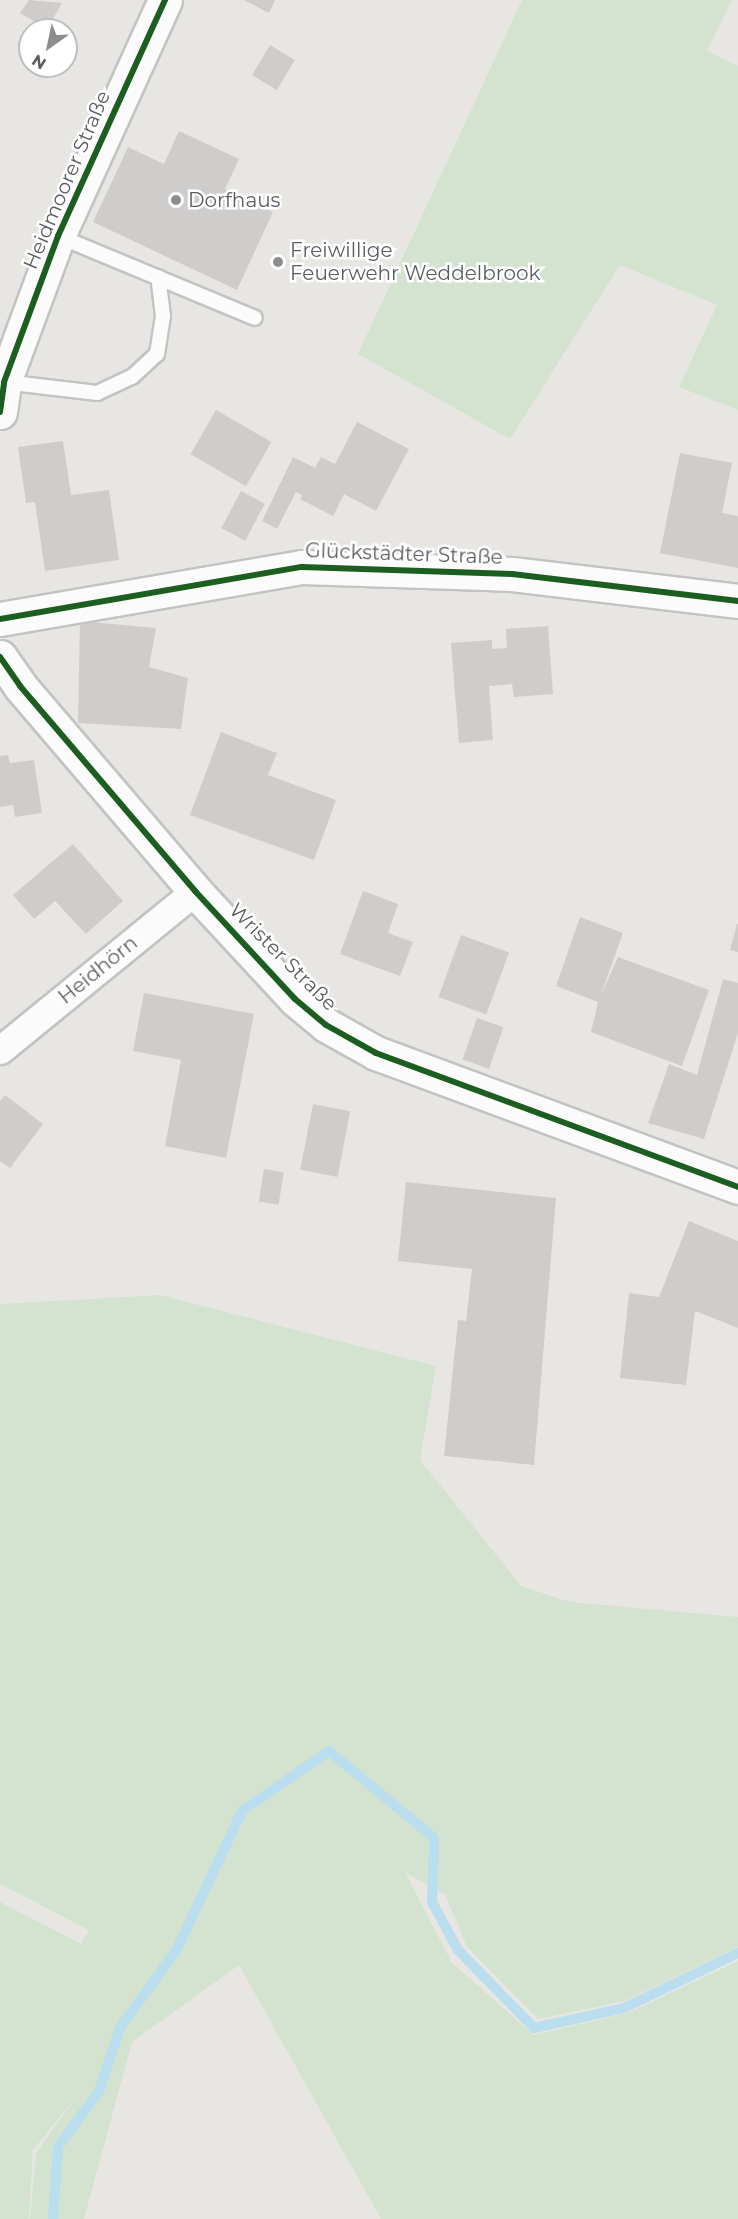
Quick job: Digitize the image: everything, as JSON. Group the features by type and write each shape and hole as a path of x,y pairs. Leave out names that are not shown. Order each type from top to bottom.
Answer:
{"street":[{"name":"Heidmoorer Straße","path":"1,391 58,236 165,0"},
{"name":"Glückstädter Straße","path":"0,619 268,570 314,566 512,574 738,601"},
{"name":"Wrister Straße","path":"0,657 27,695 195,891 295,999 326,1025 376,1053 738,1187"},
{"name":"Heidhörn","path":"0,1050 195,891"}],"lane":[{"path":"58,236 255,318"},
{"path":"1,391 97,393 132,377 157,354 163,316 158,277"}],"green space":[{"path":"522,0 732,0 707,51 738,66 738,410 679,387 717,305 620,265 510,439 358,354"},
{"path":"160,1295 436,1366 420,1460 521,1586 570,1602 738,1617 738,1947 624,2001 538,2019 467,1947 445,1895 405,1872 452,1963 534,2035 628,2013 738,1961 738,2219 381,2219 239,1965 132,2042 84,2219 30,2219 36,2153 76,2097 33,2150 29,2219 0,2219 0,1902 81,1944 89,1930 0,1884 0,1304"}],"building":[{"path":"29,0 62,3 53,18 28,18 20,13"},
{"path":"244,0 275,0 269,13"},
{"path":"270,45 295,60 277,90 252,75"},
{"name":"Dorfhaus","path":"179,131 239,159 225,189 273,212 237,290 93,222 128,147 164,164"},
{"path":"216,410 271,442 246,486 190,454"},
{"path":"357,422 409,449 376,511 344,494 333,516 300,499 302,495 296,492 277,529 262,521 293,457 315,468 321,457 335,464"},
{"path":"63,441 71,495 109,490 119,560 45,571 35,502 26,503 18,447"},
{"path":"680,453 732,463 722,513 738,516 738,568 660,553"},
{"path":"241,491 265,504 245,541 221,528"},
{"path":"80,621 156,628 149,667 188,678 181,729 78,723"},
{"path":"548,626 553,694 514,697 512,684 489,686 493,740 459,743 451,643 492,640 492,649 507,648 506,629"},
{"path":"221,732 277,753 268,775 336,800 314,860 190,815"},
{"path":"8,755 10,763 34,760 42,813 15,817 13,805 0,807 0,756"},
{"path":"73,844 123,901 86,934 55,901 34,919 13,895"},
{"path":"363,891 398,904 388,933 413,942 400,976 340,954"},
{"path":"580,917 623,933 600,997 618,957 709,990 682,1066 591,1032 598,1002 556,986"},
{"path":"738,924 738,952 730,950"},
{"path":"461,935 509,952 486,1014 438,997"},
{"path":"723,979 738,983 738,1033 704,1139 648,1123 669,1064 697,1075"},
{"path":"144,993 254,1014 226,1158 165,1146 181,1060 133,1051"},
{"path":"477,1018 503,1027 489,1069 463,1060"},
{"path":"5,1095 43,1124 10,1168 0,1161 0,1101"},
{"path":"313,1104 350,1111 338,1177 300,1170"},
{"path":"264,1169 284,1172 279,1205 259,1202"},
{"path":"406,1182 556,1198 534,1465 444,1456 458,1320 466,1321 472,1269 398,1261"},
{"path":"689,1221 738,1241 738,1328 695,1311 686,1385 620,1378 629,1293 659,1297"}],"waterway":[{"path":"53,2219 58,2147 99,2091 120,2028 177,1949 242,1811 329,1751 434,1838 432,1902 458,1950 534,2028 624,2008 738,1953"}],"cycle path":[{"path":"0,412 4,382 58,236 165,0"},
{"path":"0,619 302,567 512,574 738,601"},
{"path":"0,657 20,686 195,891 295,999 326,1025 376,1053 738,1187"}],"place":[{"name":"Dorfhaus","path":"176,200"},
{"name":"Freiwillige Feuerwehr Weddelbrook","path":"278,262"}]}
